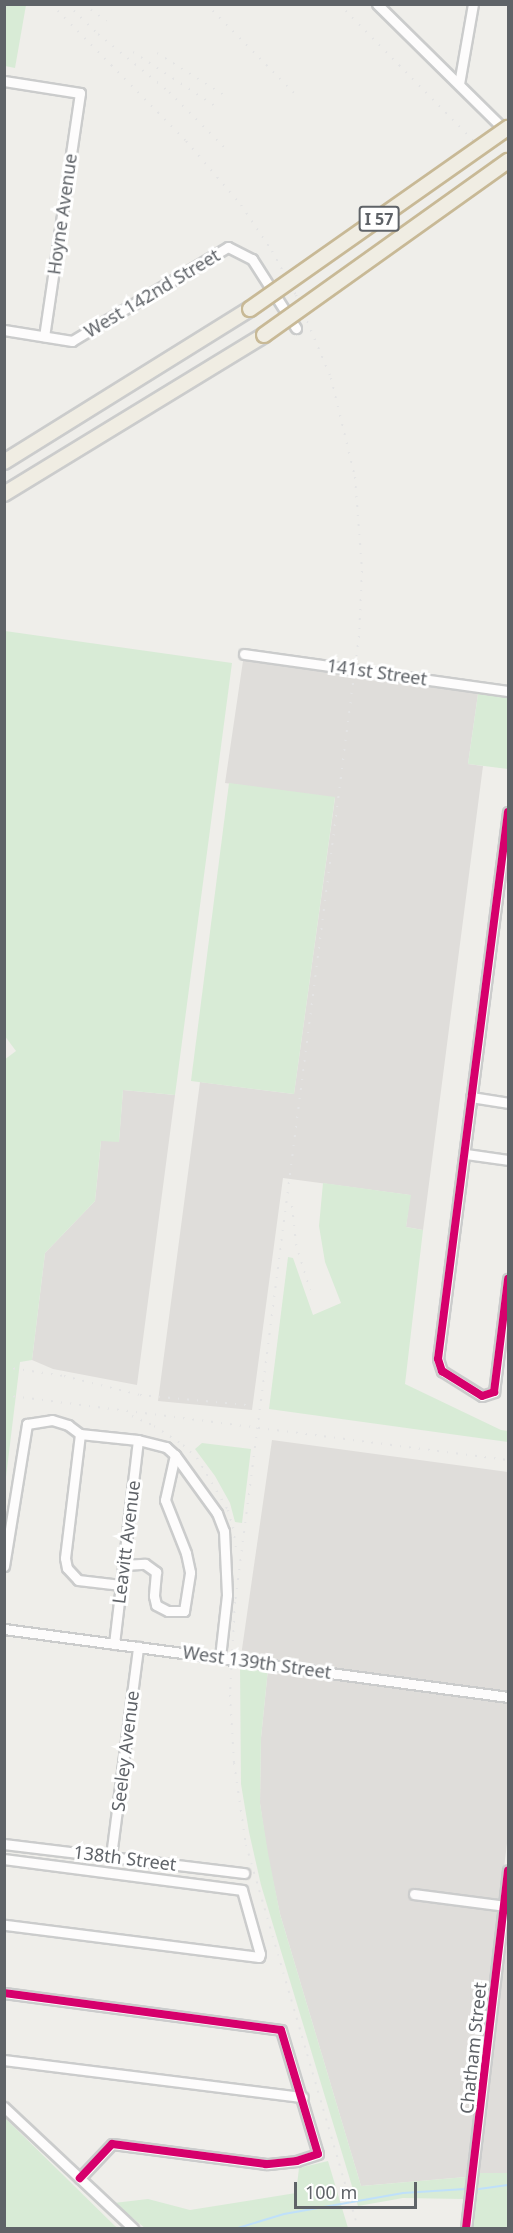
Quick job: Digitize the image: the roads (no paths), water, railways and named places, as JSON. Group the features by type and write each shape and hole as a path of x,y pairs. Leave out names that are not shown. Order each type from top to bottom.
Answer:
{"highway":[{"name":"I 57","path":"4,462 250,309 508,128"},
{"name":"I 57","path":"4,494 264,336 508,161"}],"street":[{"path":"377,4 508,134"},
{"path":"459,84 473,4"},
{"name":"Hoyne Avenue","path":"4,81 80,93 44,336"},
{"name":"West 142nd Street","path":"4,330 72,341 228,247 252,259 296,328"},
{"name":"141st Street","path":"244,654 508,691"},
{"path":"508,812 438,1359 442,1371 482,1396 494,1392 508,1279"},
{"path":"471,1097 508,1103"},
{"path":"466,1154 508,1160"},
{"path":"4,1566 27,1424 52,1420 68,1425 80,1434 138,1440 166,1447 176,1455 217,1513 224,1531 227,1595 220,1657"},
{"path":"80,1434 65,1558 67,1569 78,1580 120,1585"},
{"name":"Leavitt Avenue","path":"114,1644 138,1440"},
{"path":"123,1565 145,1564 156,1572 154,1596 156,1605 168,1611 184,1611 190,1572 186,1553 165,1500 176,1455"},
{"name":"West 139th Street","path":"4,1629 508,1697"},
{"name":"Seeley Avenue","path":"111,1856 138,1647"},
{"name":"138th Street","path":"4,1844 244,1873"},
{"path":"4,1859 242,1890 260,1954 259,1957 4,1925"},
{"name":"Chatham Street","path":"466,2229 506,1906 508,1870"},
{"path":"414,1894 506,1906"},
{"path":"4,1994 281,2030 303,2097 318,2154 309,2158 266,2164 112,2144 80,2178"},
{"path":"4,2060 303,2097"},
{"path":"4,2107 133,2229"}],"waterway":[{"path":"479,2189 508,2185"},
{"path":"238,2228 284,2214 403,2193 465,2189"}],"railway":[{"path":"51,4 186,141 241,205 272,251 296,295 331,378 355,477 362,571 359,636 235,1602 230,1695 234,1763 246,1845 358,2228"},
{"path":"67,4 98,34 169,92 228,151"},
{"path":"83,4 106,21"},
{"path":"206,4 298,97"},
{"path":"339,4 508,176"},
{"path":"133,52 215,106"},
{"path":"157,53 224,95"},
{"path":"292,1206 296,1244 310,1290"},
{"path":"4,1367 64,1376 140,1395 247,1405"},
{"path":"4,1395 508,1460"},
{"path":"132,1416 154,1426 183,1445 197,1458 228,1510 237,1554"}]}
